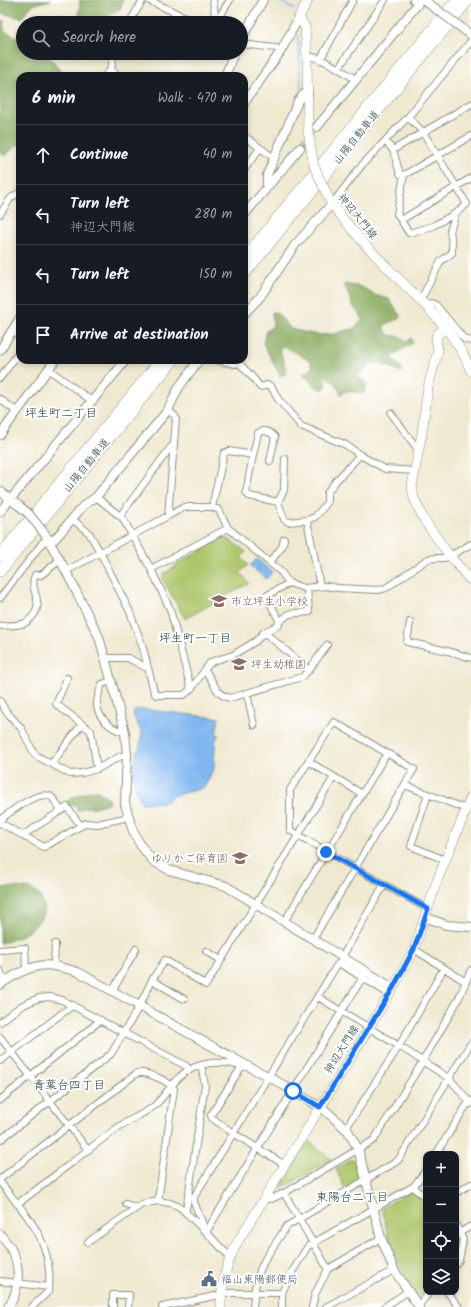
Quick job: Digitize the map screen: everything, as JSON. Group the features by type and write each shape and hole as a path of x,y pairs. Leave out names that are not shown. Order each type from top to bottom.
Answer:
{"highway":[{"name":"山陽自動車道","path":"248,254 457,0"},
{"name":"山陽自動車道","path":"248,269 468,0"},
{"name":"山陽自動車道","path":"0,556 158,364"},
{"name":"山陽自動車道","path":"0,571 170,364"}],"main road":[{"path":"299,17 308,0"},
{"name":"神辺大門線","path":"299,17 305,27 308,131 312,155 314,166 330,201 343,220 357,236 424,304 454,338 471,371"},
{"path":"445,328 436,338 438,351 428,387 419,451 412,486 414,498 424,520 450,556 471,580"},
{"name":"神辺大門線","path":"221,1307 221,1296 225,1272 230,1256 237,1243 369,1028 414,949 445,860 471,797"}],"street":[{"path":"134,16 143,0"},
{"path":"148,0 183,16"},
{"path":"212,0 215,16"},
{"path":"221,16 230,0"},
{"path":"248,27 263,0"},
{"path":"320,60 353,0"},
{"path":"338,69 385,0"},
{"path":"248,310 260,297 295,245 330,201 408,117 471,40 419,1 357,80 317,127"},
{"path":"248,97 281,51 299,17"},
{"path":"248,45 276,48 281,51"},
{"path":"307,57 312,56 357,80"},
{"path":"109,72 113,60"},
{"path":"227,72 231,60"},
{"path":"267,187 267,175 298,101 303,95 308,94"},
{"path":"393,150 471,104"},
{"path":"408,117 423,132 438,155 457,187 469,202 456,213 433,226 409,233 397,214 404,176 438,155 471,136"},
{"path":"248,139 274,158"},
{"path":"385,142 393,150 396,167 400,174 404,176"},
{"path":"248,164 260,148"},
{"path":"248,210 300,148"},
{"path":"271,166 274,174 279,173"},
{"path":"401,220 471,178"},
{"path":"0,214 11,198 16,195"},
{"path":"456,213 450,231 452,253 441,261 424,304 431,303 436,305 464,339 471,341"},
{"path":"0,350 16,324"},
{"path":"12,330 16,333"},
{"path":"0,378 16,356"},
{"path":"0,436 52,364"},
{"path":"15,494 123,364"},
{"path":"47,538 54,539 83,506 96,497 168,410 179,387 196,364"},
{"path":"240,364 260,387 268,385 271,386 278,399 301,426 346,445 385,469 415,471"},
{"path":"48,369 92,401"},
{"path":"0,399 17,412"},
{"path":"168,410 175,416 176,419 167,511 168,516"},
{"path":"391,413 419,451"},
{"path":"270,460 275,437 272,433 265,431 258,433 246,492 249,496 278,502"},
{"path":"120,516 170,448 174,445"},
{"path":"212,507 224,453 229,451 254,456"},
{"path":"285,459 284,490 278,502 284,519 288,522 307,520 315,517 327,503 327,492 334,482 360,455"},
{"path":"0,491 28,513 47,538 66,571 99,637 125,732 127,755 125,804 133,831 141,846 153,861 169,870 226,886 342,957 391,991"},
{"path":"96,497 120,516 151,570 170,610 191,689"},
{"path":"0,512 8,503"},
{"path":"66,571 184,507 212,507 219,510 228,528 270,562 281,572 289,583 304,588 320,586 378,590 391,585 428,559 450,556 471,544"},
{"path":"72,519 88,533 100,552 130,612 143,648 156,695 184,695 191,689 209,664 213,661 233,655 256,641 264,632 279,625 280,622 289,614 309,612 307,588"},
{"path":"307,520 320,586"},
{"path":"151,570 228,528"},
{"path":"0,598 47,538"},
{"path":"270,562 282,547 284,539"},
{"path":"0,626 26,623 30,619 37,611 38,604 32,583 34,576 41,575 60,560"},
{"path":"280,622 266,596 289,583"},
{"path":"410,622 407,642 448,651 471,658"},
{"path":"264,632 309,670"},
{"path":"205,671 210,675 219,693 223,697 230,698 302,678 327,645"},
{"path":"105,658 128,658 146,667 147,666"},
{"path":"67,678 56,704 91,731 97,769"},
{"path":"112,681 102,684 97,705 104,720 120,731 125,732"},
{"path":"247,694 254,725"},
{"path":"0,701 5,710 21,728 35,755 70,774 82,774 97,769 121,756 127,755"},
{"path":"313,939 355,868 405,785 414,769 334,722 290,790 290,830 326,852 355,868 384,885 446,925 471,927"},
{"path":"52,763 82,724"},
{"path":"284,922 387,753"},
{"path":"308,761 362,794"},
{"path":"0,1140 111,1054 140,1005 152,980 165,960 206,985 334,777"},
{"path":"405,785 466,809"},
{"path":"428,794 411,846 445,860"},
{"path":"61,811 50,796 42,796 36,797 16,808 0,821 44,847 86,823 97,824 129,817"},
{"path":"23,835 67,807 81,826"},
{"path":"342,957 384,885"},
{"path":"54,966 55,944"},
{"path":"0,950 25,948 26,969"},
{"path":"113,990 136,949"},
{"path":"414,949 466,982"},
{"path":"206,951 221,960"},
{"path":"206,1232 194,1202 194,1197 337,965 339,963 363,978 391,991"},
{"path":"0,970 2,983 26,969 42,965 54,966 78,972 268,1076 325,1110 346,1128 358,1149 381,1238 394,1270 407,1292 418,1306 427,1295"},
{"path":"346,1128 399,1046 444,968"},
{"path":"265,1198 271,1199 284,1193 374,1140 423,1061 458,1000 471,970"},
{"path":"206,1232 363,978"},
{"path":"152,980 184,999"},
{"path":"0,1022 21,1006 39,998 50,997 62,1000 124,1032 186,1066 190,1070"},
{"path":"318,997 450,1079 470,1102 438,1151"},
{"path":"0,1061 72,1005"},
{"path":"0,1100 101,1020"},
{"path":"0,1037 88,1150"},
{"path":"253,1307 254,1294 260,1270 265,1259 287,1226 396,1162 450,1079 471,1043"},
{"path":"18,1204 121,1125 154,1106 171,1084 190,1070 201,1065 223,1063 234,1064 255,1070"},
{"path":"185,1212 188,1204 205,1084 201,1065"},
{"path":"242,1066 211,1115 212,1118 233,1133 285,1164"},
{"path":"32,1307 49,1291 48,1263 42,1240 0,1180 137,1073 142,1072 171,1084 174,1089 158,1201"},
{"path":"282,1307 282,1293 289,1277 306,1248 312,1243 414,1186 423,1174"},
{"path":"459,1192 471,1184"},
{"path":"414,1186 417,1191 423,1194"},
{"path":"284,1193 328,1269"},
{"path":"88,1242 142,1204 158,1201 170,1203 180,1207 230,1256"},
{"path":"126,1204 137,1208"},
{"path":"461,1232 471,1226"},
{"path":"459,1229 463,1240 459,1260"},
{"path":"0,1234 11,1249 16,1260 17,1283 15,1294 8,1307"},
{"path":"312,1307 315,1294 328,1269 381,1238"},
{"path":"326,1307 394,1270"},
{"path":"0,1281 49,1287"},
{"path":"383,1307 407,1292"},
{"path":"162,1307 221,1296 229,1293 282,1293"},
{"path":"113,1307 113,1295 129,1295 128,1307"},
{"path":"449,1295 459,1307"}],"green space":[{"path":"0,0 51,0 34,5 28,9 23,16 16,17 0,13"},
{"path":"80,0 123,0 121,8 108,16 77,16 79,14"},
{"path":"4,20 4,31 16,37 16,60 52,60 62,72 16,72 16,146 6,156 0,153 0,22"},
{"path":"344,284 362,287 374,295 389,299 401,317 383,326 388,335 401,337 407,342 411,338 413,343 392,357 398,365 403,368 401,372 380,363 372,363 356,376 367,384 363,394 347,391 341,394 334,382 329,378 322,376 327,386 322,390 313,385 303,374 313,368 310,361 284,346 280,349 287,373 280,376 263,343 266,331 273,326 272,312 276,312 291,329 318,335 334,334 355,328 363,319 353,306"},
{"path":"226,537 246,552 241,558 248,565 240,573 249,583 185,619 162,578 164,576 163,574 177,566 176,564"},
{"path":"95,790 107,796 109,803 91,808 87,807 77,811 77,806 63,805 74,797"},
{"path":"15,887 33,891 42,900 45,908 39,921 28,932 15,939 0,943 0,888"},
{"path":"309,1141 332,1160 281,1189 290,1169"},
{"path":"352,1159 355,1160 360,1178 345,1189 336,1169"},
{"path":"411,1191 423,1199 423,1295 419,1300 400,1267 389,1239 382,1208"}],"water":[{"path":"257,559 272,572 266,579 250,566"},
{"path":"139,709 219,718 216,734 219,735 216,739 214,768 205,786 200,789 172,796 165,802 142,803 135,789 133,778 133,767 140,743 141,732 134,718 133,712"}],"waterway":[{"path":"278,0 295,10"},
{"path":"298,36 301,88"}],"tunnel":[{"path":"300,148 317,127"}],"place":[{"name":"市立坪生小学校","path":"219,601"},
{"name":"坪生幼稚園","path":"239,664"},
{"name":"ゆりかご保育園","path":"240,858"},
{"name":"福山東陽郵便局","path":"209,1279"}],"district":[{"name":"坪生町二丁目","path":"61,413"},
{"name":"坪生町一丁目","path":"195,638"},
{"name":"青葉台四丁目","path":"69,1085"},
{"name":"東陽台二丁目","path":"352,1197"}],"route":[{"path":"293,1091 320,1107 393,988 414,949 428,909 326,852"}]}
